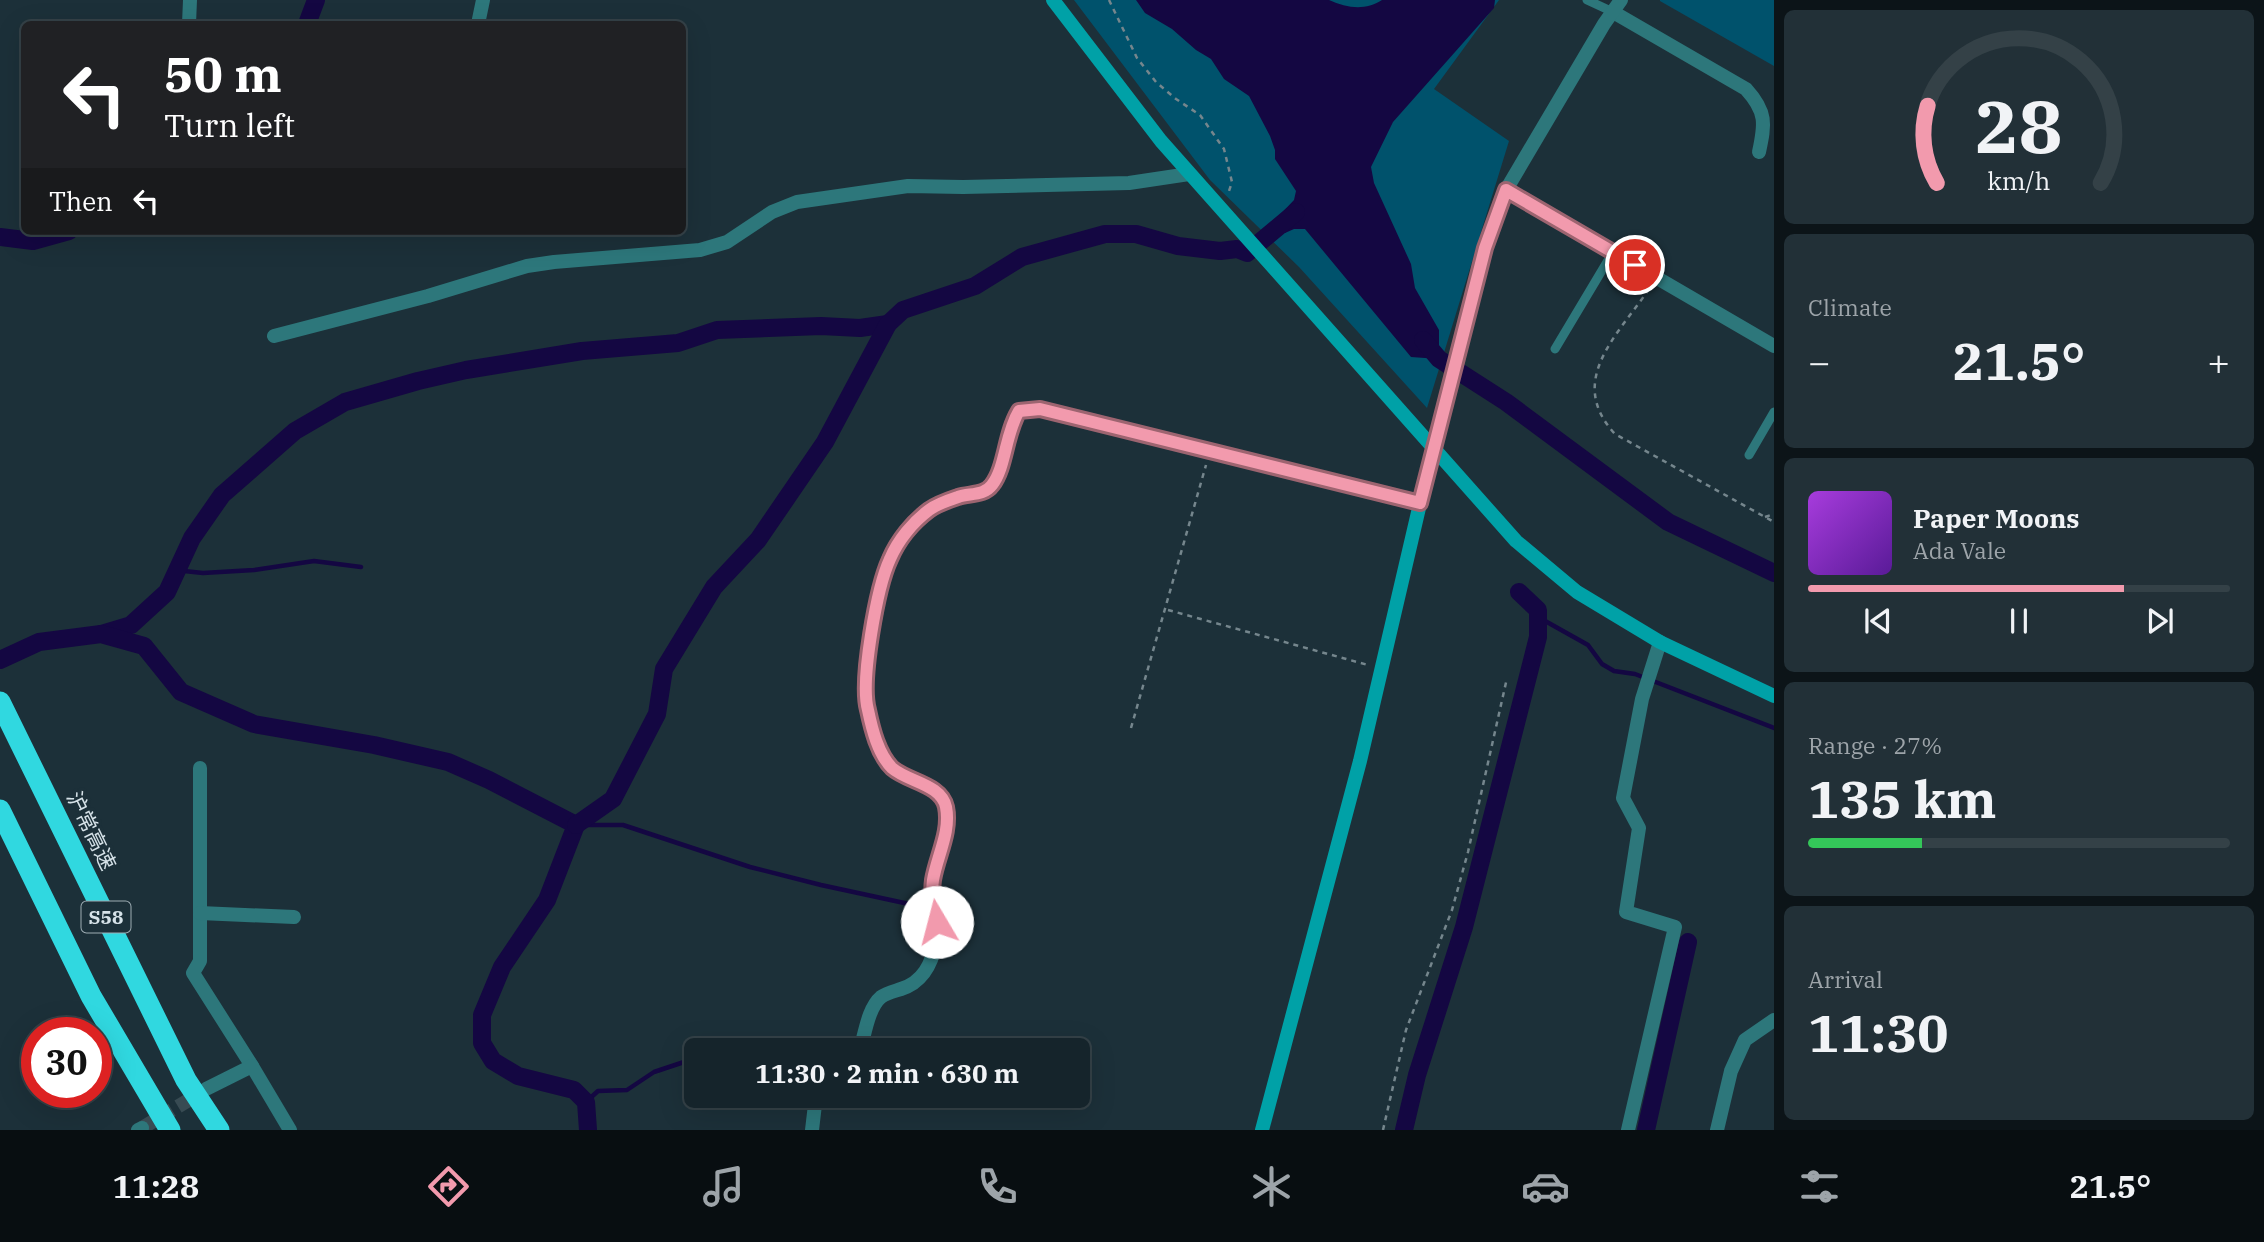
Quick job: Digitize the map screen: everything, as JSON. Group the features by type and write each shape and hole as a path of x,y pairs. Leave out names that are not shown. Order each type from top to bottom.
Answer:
{"highway":[{"name":"沪常高速","path":"0,702 186,1080 219,1130"},
{"name":"S58","path":"0,810 90,996 170,1130"}],"main road":[{"path":"1053,0 1189,174 1516,541 1577,592 1660,642 1774,696"},
{"path":"1262,1130 1360,761 1433,448"}],"street":[{"path":"189,21 190,0"},
{"path":"479,21 483,0"},
{"path":"1433,448 1485,248 1506,190 1617,6 1746,89 1758,102 1765,125 1759,152"},
{"path":"274,336 428,296 527,266 700,250 727,242 772,212 797,202 908,186 1129,183 1189,174"},
{"path":"1506,190 1774,346"},
{"path":"864,1038 873,1007 882,995 917,982 927,970 937,940 932,897 933,880 946,827 946,806 938,792 893,769 882,755 867,707 865,672 879,596 889,559 906,532 931,509 960,496 984,492 992,486 1011,424 1019,411 1040,409 1420,503"},
{"path":"1628,1130 1675,928 1626,912 1639,828 1623,798 1646,686 1660,642"},
{"path":"200,768 200,961 193,973 290,1130"},
{"path":"200,913 294,918"},
{"path":"1717,1130 1731,1071 1745,1040 1774,1020"},
{"path":"206,1089 252,1066"},
{"path":"812,1130 815,1108"}],"lane":[{"path":"1587,0 1617,6"},
{"path":"1555,349 1613,252"},
{"path":"1749,455 1774,412"}],"path":[{"path":"1109,0 1137,58 1166,90 1200,116 1224,149 1232,181 1223,211"},
{"path":"1657,278 1599,364 1593,382 1595,405 1602,421 1615,434 1774,522"},
{"path":"1132,728 1210,451"},
{"path":"1765,517 1774,514"},
{"path":"1167,610 1381,668"},
{"path":"1383,1130 1406,1030 1452,910 1507,678"}],"shaded area":[{"path":"1074,0 1499,0 1434,89 1509,141 1427,408 1299,267 1210,180"},
{"path":"1136,0 1329,0 1356,7 1369,6 1382,0 1495,0 1494,8 1393,122 1371,167 1374,183 1411,264 1415,288 1439,330 1439,359 1411,357 1305,229 1294,229 1285,233 1274,221 1294,200 1296,191 1275,159 1270,136 1249,96 1224,79 1211,59 1172,29 1145,13"},
{"path":"1660,0 1774,0 1774,66 1660,1"}],"waterway":[{"path":"308,21 316,0"},
{"path":"576,825 613,799 657,714 664,669 714,587 758,540 825,442 888,324 903,310 975,286 1022,257 1105,234 1136,234 1178,246 1220,251 1237,249 1247,253 1296,212"},
{"path":"0,237 33,241 55,235"},
{"path":"101,634 131,625 167,592 192,538 222,495 295,431 345,402 466,370 582,351 678,343 717,330 821,326 860,328 888,324"},
{"path":"1423,340 1439,359 1506,402 1668,522 1774,573"},
{"path":"180,564 184,571 203,573 254,570 314,561 361,567"},
{"path":"1404,1130 1417,1075 1464,927 1538,637 1538,610 1519,592"},
{"path":"1538,617 1588,645 1602,664 1614,671 1635,674 1774,728"},
{"path":"0,660 39,642 101,634 144,646 181,692 254,724 374,745 448,762 576,825 547,900 502,967 482,1015 482,1043 493,1061 518,1076 574,1090 586,1102 588,1130"},
{"path":"576,825 623,825 750,867 909,904"},
{"path":"1646,1130 1688,942"},
{"path":"586,1102 598,1091 627,1090 654,1072 684,1062"}],"tunnel":[{"path":"142,1128 202,1092"}],"route":[{"path":"937,922 932,897 933,880 946,827 946,806 938,792 893,769 882,755 867,707 865,672 889,559 906,532 931,509 960,496 984,492 992,486 1011,424 1019,411 1040,409 1420,503 1485,248 1506,190 1635,265"}]}
